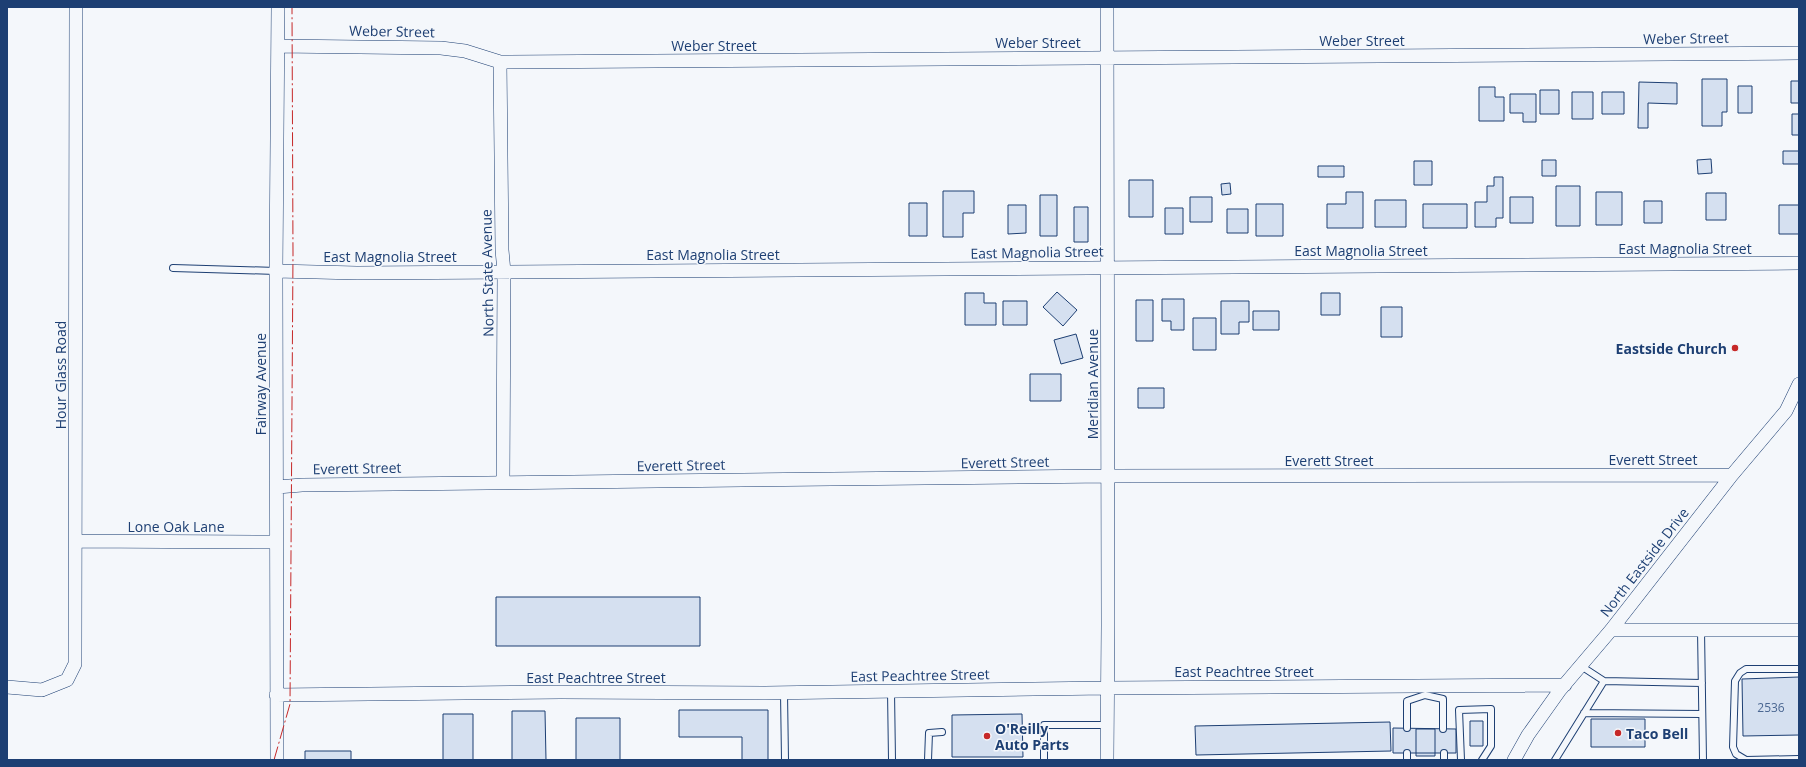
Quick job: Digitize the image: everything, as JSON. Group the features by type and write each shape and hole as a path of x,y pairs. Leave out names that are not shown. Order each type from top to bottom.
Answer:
{"street":[{"name":"Hour Glass Road","path":"7,687 42,690 67,680 75,664 76,7"},
{"name":"Fairway Avenue","path":"277,760 276,271 278,7"},
{"name":"Meridian Avenue","path":"1107,7 1107,760"},
{"name":"Weber Street","path":"278,46 442,48 465,51 500,62 1799,53"},
{"name":"North State Avenue","path":"500,62 502,250 504,272 503,483"},
{"name":"East Magnolia Street","path":"276,271 357,273 1108,266 1129,268 1799,263"},
{"name":"North Eastside Drive","path":"1514,760 1528,734 1565,685 1611,630 1732,474 1786,410 1799,384"},
{"name":"Everett Street","path":"277,487 302,485 1108,476 1732,474"},
{"name":"Lone Oak Lane","path":"76,542 276,542"},
{"path":"1611,630 1799,630"},
{"name":"East Peachtree Street","path":"276,695 560,692 784,693 1107,688 1425,691 1565,685"}],"lane":[{"path":"173,268 276,271"},
{"path":"1700,630 1703,760"},
{"path":"1581,666 1604,681 1702,683"},
{"path":"1794,760 1746,760 1736,754 1733,747 1735,680 1740,673 1746,669 1799,669"},
{"path":"1555,760 1604,681"},
{"path":"891,691 892,760"},
{"path":"1407,728 1407,701 1425,691 1442,699 1443,729"},
{"path":"784,693 785,760"},
{"path":"1461,760 1459,710 1491,710 1491,746 1482,760"},
{"path":"1584,713 1702,714"},
{"path":"1044,760 1044,725 1107,726"},
{"path":"928,760 929,733 942,732"}],"building":[{"path":"1702,79 1727,79 1727,112 1722,112 1722,126 1702,126"},
{"path":"1791,81 1799,81 1799,103 1791,103"},
{"path":"1639,82 1677,83 1677,104 1648,103 1648,128 1638,128"},
{"path":"1738,86 1752,86 1752,113 1738,113"},
{"path":"1479,87 1495,87 1495,97 1504,97 1504,121 1479,121"},
{"path":"1540,90 1559,90 1559,114 1540,114"},
{"path":"1572,92 1593,92 1593,119 1572,119"},
{"path":"1602,92 1624,92 1624,114 1602,114"},
{"path":"1510,94 1536,94 1536,122 1523,122 1523,113 1510,113"},
{"path":"1792,114 1799,114 1799,135 1792,135"},
{"path":"1783,151 1799,151 1799,164 1783,164"},
{"path":"1711,159 1712,173 1698,174 1697,160"},
{"path":"1542,160 1556,160 1556,176 1542,176"},
{"path":"1414,161 1432,161 1432,185 1414,185"},
{"path":"1318,166 1344,166 1344,177 1318,177"},
{"path":"1494,177 1503,177 1503,218 1496,218 1496,227 1475,227 1475,202 1487,202 1487,186 1494,186"},
{"path":"1129,180 1153,180 1153,217 1129,217"},
{"path":"1230,183 1231,194 1222,195 1221,184"},
{"path":"1556,186 1580,186 1580,226 1556,226"},
{"path":"943,191 974,191 974,213 963,213 963,237 943,237"},
{"path":"1346,192 1363,192 1363,228 1327,228 1327,204 1346,204"},
{"path":"1596,192 1622,192 1622,225 1596,225"},
{"path":"1706,193 1726,193 1726,220 1706,220"},
{"path":"1040,195 1057,195 1057,236 1040,236"},
{"path":"1190,197 1212,197 1212,222 1190,222"},
{"path":"1510,197 1533,197 1533,223 1510,223"},
{"path":"1375,200 1406,200 1406,227 1375,227"},
{"path":"1644,201 1662,201 1662,223 1644,223"},
{"path":"909,203 927,203 927,236 909,236"},
{"path":"1256,204 1283,204 1283,236 1256,236"},
{"path":"1423,204 1467,204 1467,228 1423,228"},
{"path":"1008,205 1026,205 1026,233 1008,234"},
{"path":"1779,205 1799,205 1799,234 1779,234"},
{"path":"1074,207 1088,207 1088,242 1074,242"},
{"path":"1165,208 1183,208 1183,234 1165,234"},
{"path":"1227,209 1248,209 1248,233 1227,233"},
{"path":"1057,292 1077,310 1063,326 1043,307"},
{"path":"965,293 984,293 984,303 996,303 996,325 965,325"},
{"path":"1321,293 1340,293 1340,315 1321,315"},
{"path":"1162,299 1184,299 1184,330 1171,330 1171,321 1162,321"},
{"path":"1136,300 1153,300 1153,341 1136,341"},
{"path":"1003,301 1027,301 1027,325 1003,325"},
{"path":"1221,301 1249,301 1249,322 1239,322 1239,334 1221,334"},
{"path":"1381,307 1402,307 1402,337 1381,337"},
{"path":"1253,311 1279,311 1279,330 1253,330"},
{"path":"1193,318 1216,318 1216,350 1193,350"},
{"path":"1076,334 1083,358 1061,364 1054,340"},
{"path":"1030,374 1061,374 1061,401 1030,401"},
{"path":"1138,388 1164,388 1164,408 1138,408"},
{"path":"496,597 700,597 700,646 496,646"},
{"path":"1799,677 1799,735 1743,736 1742,679"},
{"path":"679,710 768,710 768,760 742,760 742,737 679,737"},
{"path":"512,711 545,711 546,760 512,760"},
{"path":"443,714 473,714 473,760 443,760"},
{"name":"O'Reilly Auto Parts","path":"1022,714 1023,757 952,757 952,715"},
{"path":"576,718 620,718 620,760 576,760"},
{"name":"Taco Bell","path":"1591,719 1645,719 1645,747 1591,747"},
{"path":"1470,721 1483,721 1483,746 1470,746"},
{"path":"1390,722 1391,751 1196,755 1195,726"},
{"path":"1393,728 1456,729 1456,753 1393,753"},
{"path":"1416,729 1435,729 1435,756 1416,756"},
{"path":"305,751 351,751 351,760 305,760"}],"power":[{"path":"274,760 290,704 293,254 292,7"}],"place":[{"name":"Eastside Church","path":"1735,348"},
{"name":"Taco Bell","path":"1618,733"},
{"name":"O'Reilly Auto Parts","path":"987,736"}]}
